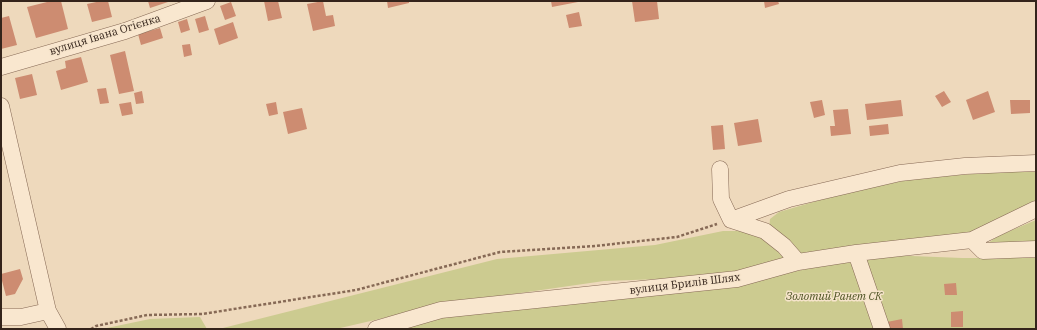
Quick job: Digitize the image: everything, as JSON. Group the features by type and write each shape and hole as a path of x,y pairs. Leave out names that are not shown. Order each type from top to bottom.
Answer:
{"street":[{"name":"вулиця Івана Огієнка","path":"1,67 125,31 207,1"},
{"path":"1,106 48,311 58,329"},
{"path":"730,220 789,199 900,173 965,166 1036,163"},
{"path":"720,169 721,199 730,220 765,231 784,246 798,262"},
{"name":"вулиця Брилів Шлях","path":"376,329 441,310 737,279 798,262 856,253 972,240 1036,209"},
{"path":"972,240 983,251 1036,249"},
{"path":"856,253 882,329"},
{"path":"1,317 21,317 48,311"}],"path":[{"path":"91,329 96,326 147,315 202,314 356,290 500,252 595,246 677,237 730,220"}],"green space":[{"path":"1001,172 1036,172 1036,205 965,235 804,256 769,230 770,219 779,212 851,191 919,178"},
{"path":"1036,220 1036,247 984,246 998,236"},
{"path":"723,231 750,232 763,238 786,259 741,274 604,281 444,304 336,329 219,329 497,259 655,245"},
{"name":"Золотий Ранет СК","path":"887,255 962,258 1036,258 1036,329 396,329 445,314 762,278 856,259"},
{"path":"200,317 207,329 102,329 150,319"}],"building":[{"path":"51,1 61,1 68,29 36,38 27,7"},
{"path":"108,1 112,17 92,22 87,4"},
{"path":"148,1 171,1 150,8"},
{"path":"264,1 278,1 282,18 268,21"},
{"path":"323,1 326,16 333,15 335,26 313,31 307,4"},
{"path":"387,1 409,1 409,3 388,8"},
{"path":"551,1 578,1 578,2 552,7"},
{"path":"632,1 657,1 659,19 635,22"},
{"path":"764,1 778,1 779,4 765,8"},
{"path":"231,2 236,16 225,20 220,6"},
{"path":"579,12 582,26 569,28 566,15"},
{"path":"9,16 17,45 1,49 1,18"},
{"path":"205,16 209,30 199,33 195,19"},
{"path":"187,19 190,30 181,33 178,22"},
{"path":"233,22 238,38 219,45 214,29"},
{"path":"160,28 163,38 141,45 138,34"},
{"path":"190,44 192,55 184,57 182,45"},
{"path":"125,51 134,91 119,94 110,55"},
{"path":"81,57 88,82 61,90 56,71 66,68 65,61"},
{"path":"32,74 37,95 20,99 15,78"},
{"path":"106,88 109,103 100,104 97,89"},
{"path":"142,91 144,103 136,104 134,93"},
{"path":"944,91 951,102 942,107 935,96"},
{"path":"988,91 995,112 973,120 966,100"},
{"path":"822,100 825,115 814,118 810,102"},
{"path":"901,100 903,116 867,120 865,104"},
{"path":"1010,100 1030,100 1030,113 1011,114"},
{"path":"131,102 133,114 122,116 119,104"},
{"path":"276,102 278,114 269,116 266,104"},
{"path":"302,108 307,129 288,134 283,112"},
{"path":"848,109 851,134 831,136 830,126 835,126 833,110"},
{"path":"758,119 762,142 738,146 734,123"},
{"path":"888,124 889,134 870,136 869,126"},
{"path":"723,125 725,149 713,150 711,126"},
{"path":"20,269 23,279 15,294 6,296 1,274"},
{"path":"956,283 957,295 945,295 944,284"},
{"path":"963,311 963,327 951,327 951,312"},
{"path":"902,319 903,329 889,329 887,322"}]}
